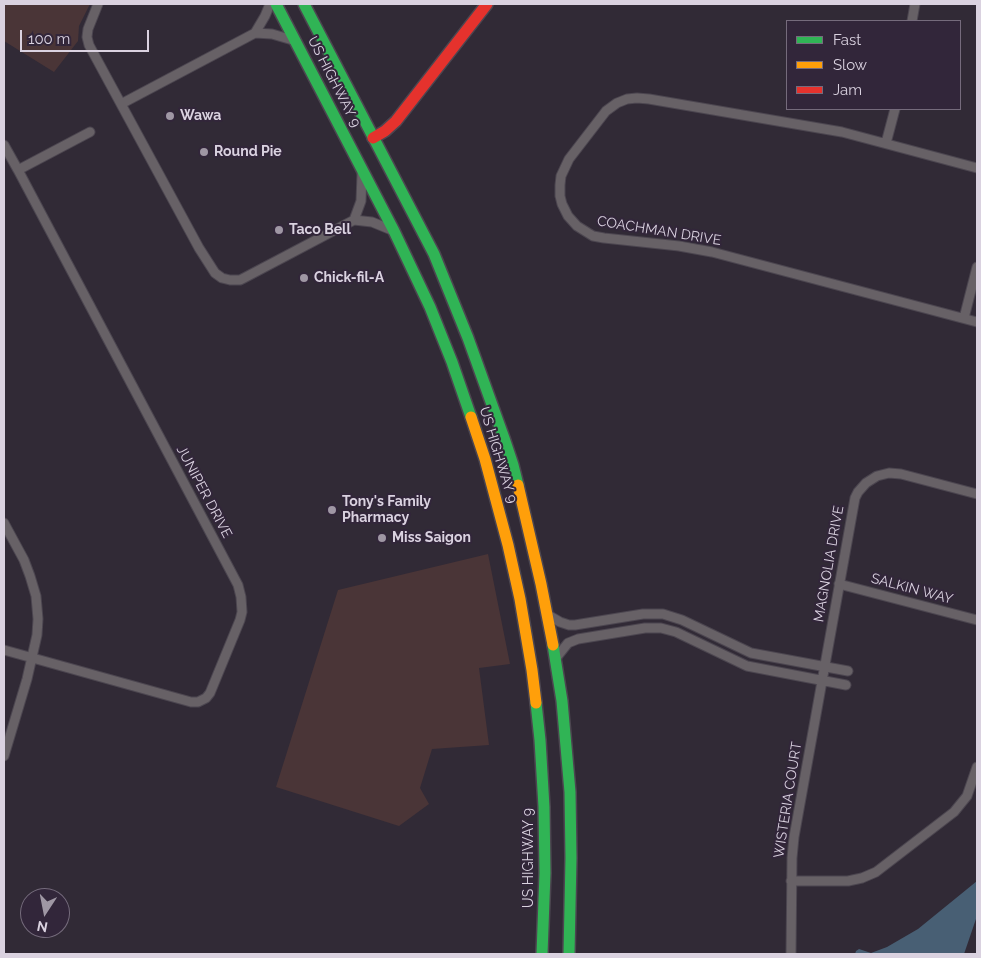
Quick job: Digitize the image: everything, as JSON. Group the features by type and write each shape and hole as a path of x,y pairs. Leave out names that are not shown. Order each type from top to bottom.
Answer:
{"main road":[{"name":"US HIGHWAY 9","path":"276,4 394,231 430,307 457,376 485,459 508,545 520,599 532,670 544,807 545,873 542,954"},
{"name":"US HIGHWAY 9","path":"305,4 437,260 468,338 504,438 523,504 548,615 562,701 570,792 569,954"},
{"path":"373,138 385,132 396,121 487,4"}],"street":[{"path":"98,4 88,28 88,41 199,248 212,270 222,278 235,281 244,278 354,220 372,222 394,231"},
{"path":"255,33 270,4"},
{"path":"912,20 915,4"},
{"path":"121,104 255,33 272,34 296,41"},
{"name":"COACHMAN DRIVE","path":"977,168 814,126 649,98 637,98 617,103 606,111 569,159 561,176 560,185 560,196 564,210 571,221 581,230 593,236 679,246 712,252 977,322"},
{"path":"886,144 895,110"},
{"path":"18,170 90,132"},
{"name":"JUNIPER DRIVE","path":"4,145 238,585 242,612 210,693 206,698 198,702 191,702 32,658"},
{"path":"354,220 361,200 362,171"},
{"path":"964,318 977,267"},
{"name":"MAGNOLIA DRIVE","path":"822,680 855,498 862,487 871,479 883,474 895,473 977,494"},
{"path":"4,523 24,560 30,576 36,596 38,619 32,658 4,756"},
{"name":"SALKIN WAY","path":"839,584 977,620"},
{"path":"548,615 560,622 576,625 642,614 663,614 676,617 752,653 848,671"},
{"path":"556,658 568,643 578,639 645,628 661,628 676,632 747,666 846,684"},
{"path":"4,650 32,658"},
{"name":"WISTERIA COURT","path":"791,954 794,837 822,680"},
{"path":"792,881 848,881 876,872 954,812 967,796 977,767"}],"shaded area":[{"path":"4,4 90,4 79,26 78,41 54,72 4,41"},
{"path":"488,554 510,664 479,668 489,745 432,749 420,788 429,804 399,826 276,787 338,590"}],"water":[{"path":"977,881 977,916 964,954 855,954 859,949 871,953 887,947 918,929"}],"traffic: fast":[{"path":"276,4 394,231 430,307 471,417"},
{"path":"304,4 434,254 468,338 504,438 518,485"},
{"path":"553,645 562,701 570,792 569,954"},
{"path":"536,703 544,807 545,873 542,954"}],"traffic: slow":[{"path":"471,417 485,459 508,545 520,599 536,703"},
{"path":"518,485 553,645"}],"traffic: jam":[{"path":"373,138 385,131 396,121 487,4"}],"place":[{"name":"Wawa","path":"170,116"},
{"name":"Round Pie","path":"204,152"},
{"name":"Taco Bell","path":"279,230"},
{"name":"Chick-fil-A","path":"304,278"},
{"name":"Tony's Family Pharmacy","path":"332,510"},
{"name":"Miss Saigon","path":"382,538"}]}
